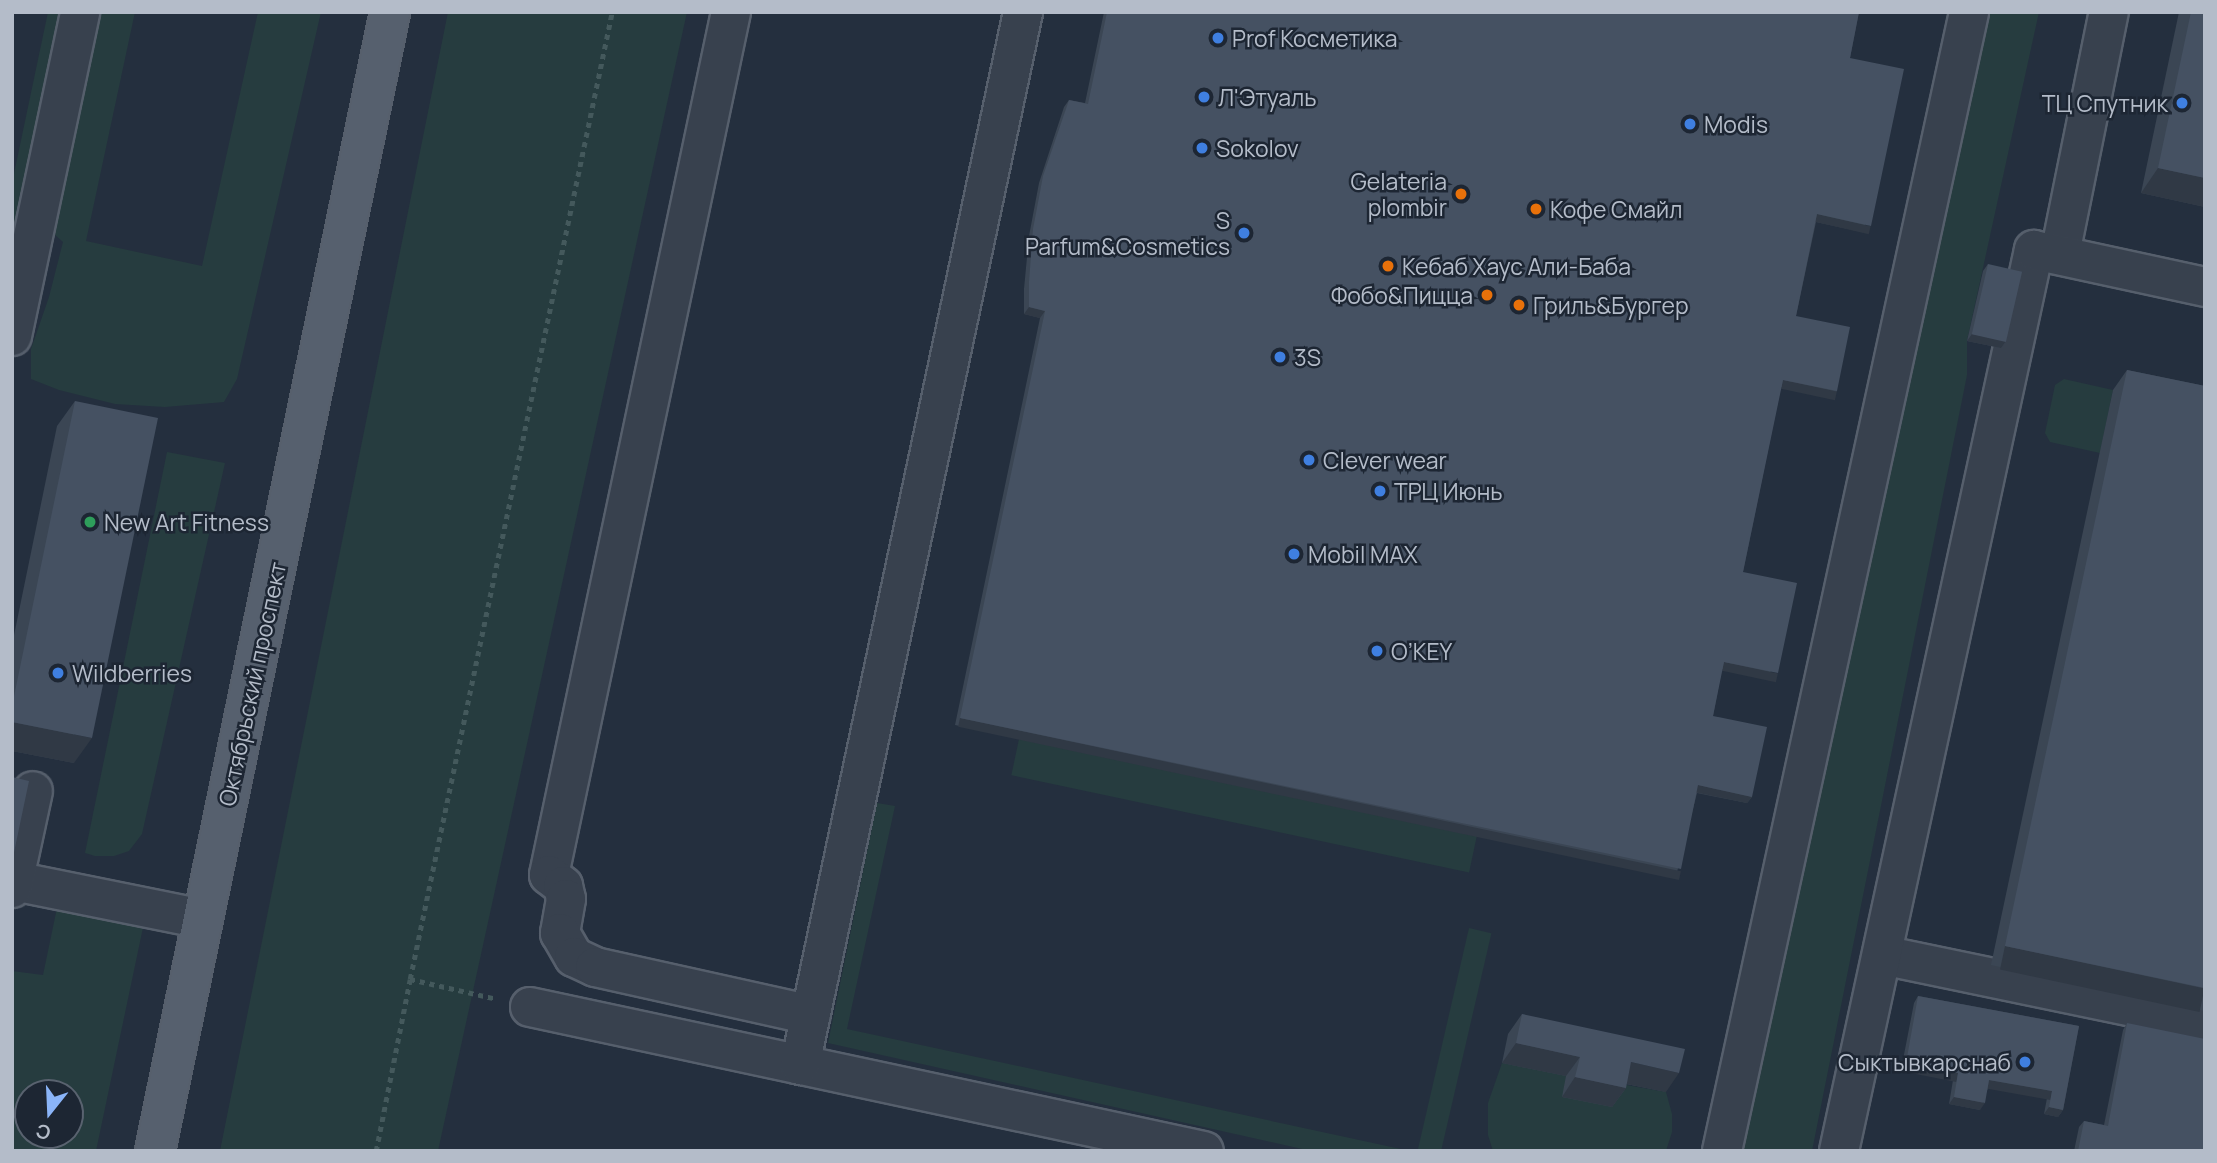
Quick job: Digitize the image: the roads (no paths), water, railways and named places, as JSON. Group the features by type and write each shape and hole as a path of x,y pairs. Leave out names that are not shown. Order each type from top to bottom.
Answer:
{"main road":[{"name":"Октябрьский проспект","path":"155,1151 345,241 390,12"}],"lane":[{"path":"12,336 18,283 80,12"},
{"path":"731,12 549,875 563,886 566,898 560,933 574,957 595,967 811,1014"},
{"path":"800,1065 1023,12"},
{"path":"1722,1151 1969,12"},
{"path":"2060,254 2109,12"},
{"path":"1841,1150 2034,250 2205,287"},
{"path":"33,791 13,885 202,919"},
{"path":"1882,955 2205,1022"},
{"path":"530,1007 1204,1151"}],"place":[{"name":"Prof Косметика","path":"1218,38"},
{"name":"Л'Этуаль","path":"1204,97"},
{"name":"ТЦ Спутник","path":"2182,103"},
{"name":"Modis","path":"1690,124"},
{"name":"Sokolov","path":"1202,148"},
{"name":"Gelateria plombir","path":"1461,194"},
{"name":"Кофе Смайл","path":"1536,209"},
{"name":"S Parfum&Cosmetics","path":"1244,233"},
{"name":"Кебаб Хаус Али-Баба","path":"1388,266"},
{"name":"Фобо&Пицца","path":"1487,295"},
{"name":"Гриль&Бургер","path":"1519,305"},
{"name":"3S","path":"1280,357"},
{"name":"Clever wear","path":"1309,460"},
{"name":"ТРЦ Июнь","path":"1380,491"},
{"name":"New Art Fitness","path":"90,522"},
{"name":"Mobil MAX","path":"1294,554"},
{"name":"O’KEY","path":"1377,651"},
{"name":"Wildberries","path":"58,673"},
{"name":"Сыктывкарснаб","path":"2025,1062"}]}
